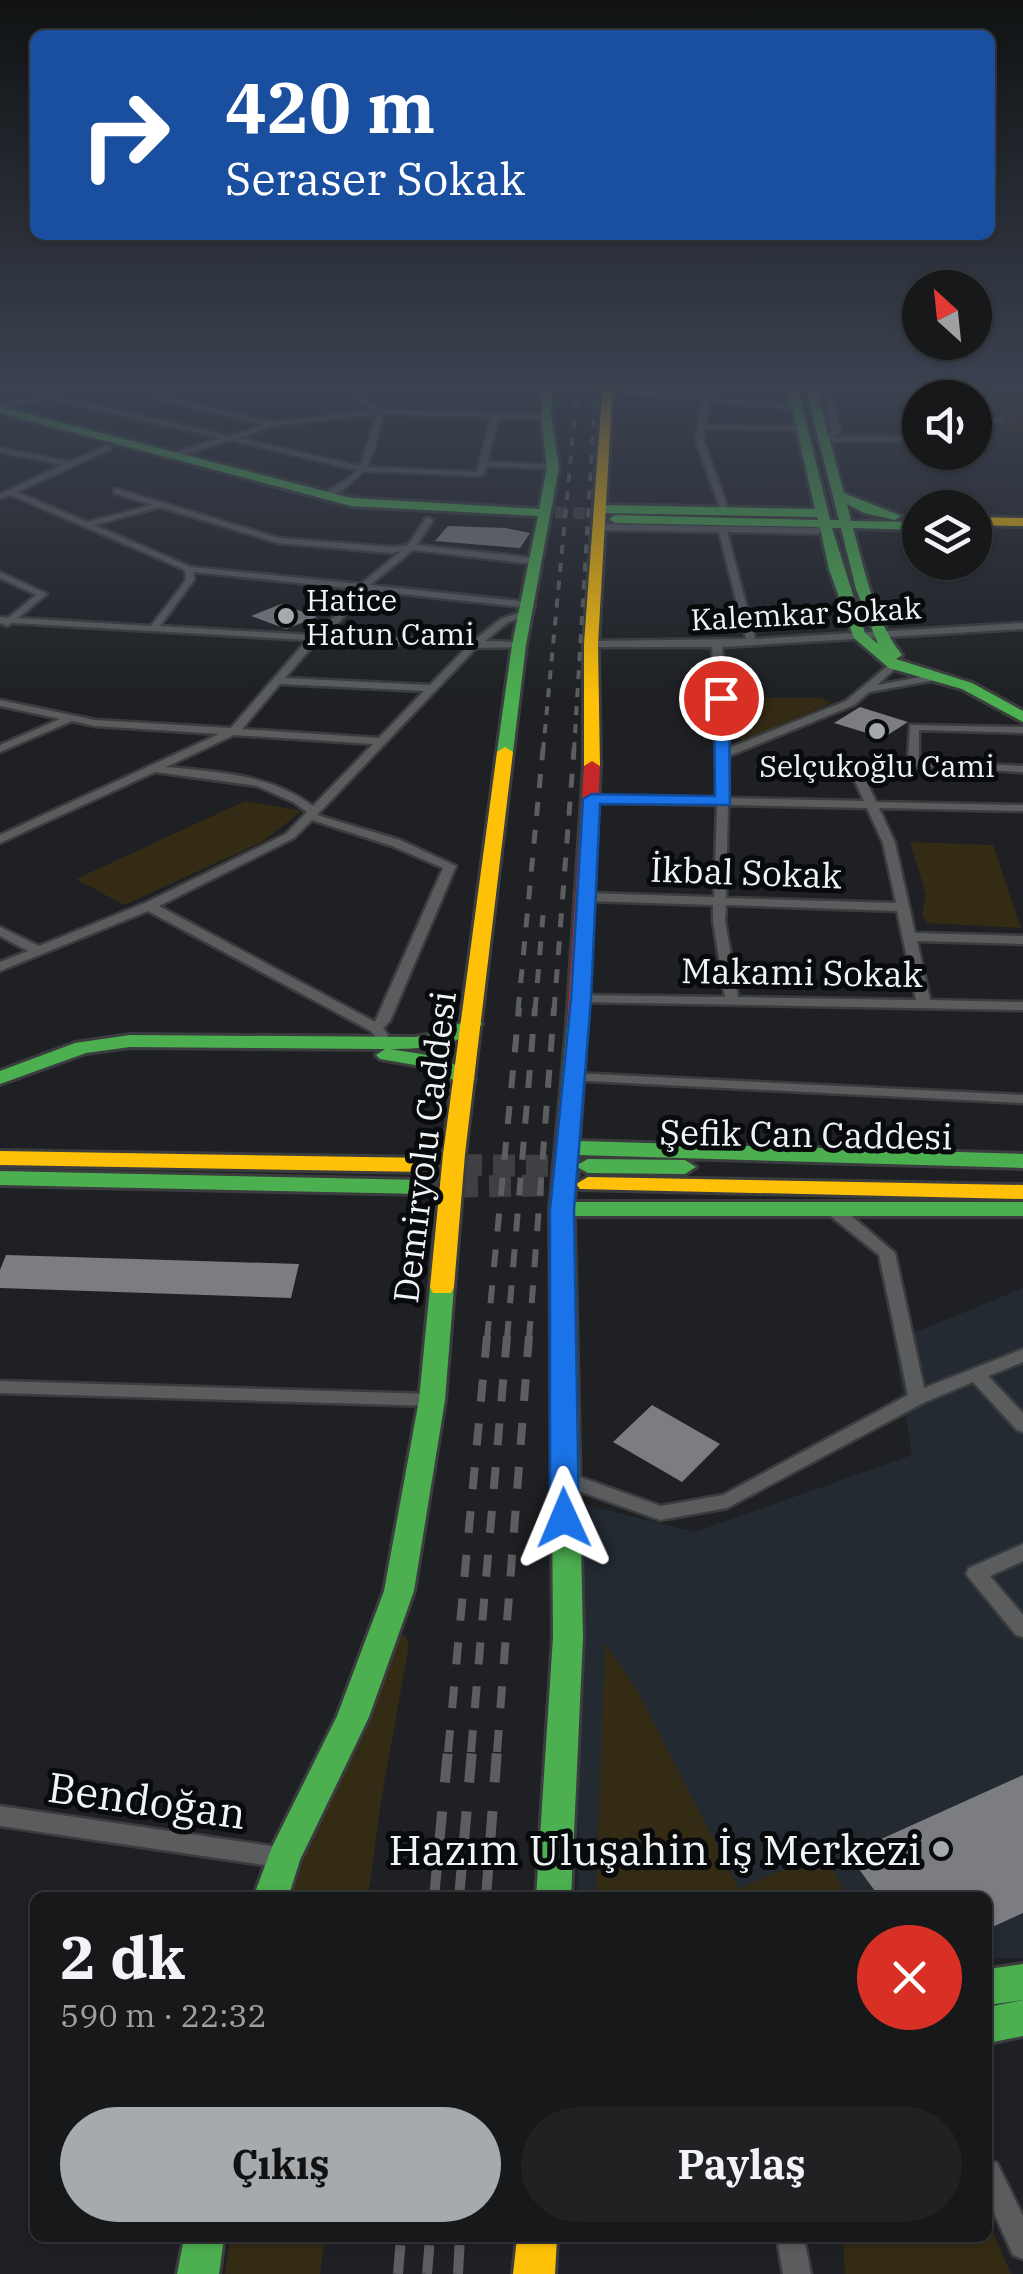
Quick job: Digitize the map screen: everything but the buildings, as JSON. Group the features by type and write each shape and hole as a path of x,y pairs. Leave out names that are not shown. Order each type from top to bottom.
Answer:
{"main road":[{"path":"267,488 385,512 539,519"},
{"path":"296,488 382,506 539,519"},
{"name":"Demiryolu Caddesi","path":"272,1892 284,1858 353,1717 399,1591 432,1400 464,1079 519,645 529,608 539,519 547,488"},
{"path":"553,1892 568,1637 562,1210 587,897 592,799 591,644 608,517 608,488"},
{"path":"826,488 880,646 928,669 996,689 1023,704"},
{"path":"833,488 838,520 836,569 880,646 1023,717"},
{"path":"290,494 346,514 429,520 539,519"},
{"path":"608,517 838,520"},
{"path":"608,517 902,522"},
{"path":"992,524 1023,525"},
{"path":"0,1078 82,1047 130,1041 444,1038 472,1024"},
{"path":"0,1091 80,1058 116,1052 398,1056 432,1062 464,1079"},
{"path":"567,1148 1023,1162"},
{"name":"Şefik Can Caddesi","path":"1023,1172 588,1175 1023,1192"},
{"path":"1,1173 425,1176"},
{"path":"562,1210 1023,1209"},
{"path":"992,1986 1023,1982"},
{"path":"992,2025 1023,2018"},
{"path":"198,2274 203,2242"},
{"path":"534,2274 537,2242"}],"street":[{"path":"326,496 340,488"},
{"path":"714,488 751,642"},
{"path":"9,492 189,569 365,586 529,608"},
{"path":"117,492 153,500 157,506"},
{"path":"88,524 157,506 278,540 392,550 417,548 534,561"},
{"path":"0,839 236,730 314,638 336,620 365,586 417,548 429,520"},
{"path":"153,629 190,580 189,569"},
{"path":"0,575 42,594 3,623"},
{"path":"0,968 149,906 266,851 313,814 473,646 504,620 529,608"},
{"path":"3,623 519,645"},
{"name":"Kalemkar Sokak","path":"591,644 751,642 880,646 1023,626"},
{"path":"717,644 724,754 719,921 732,1000"},
{"path":"866,690 880,646"},
{"path":"724,754 850,703 866,690 936,677"},
{"path":"278,681 433,688"},
{"path":"0,703 68,719 382,741"},
{"path":"0,749 68,719"},
{"path":"913,764 914,727 1023,730"},
{"path":"924,1004 889,842 858,775 868,768 913,764 1023,769"},
{"path":"149,906 381,1036 383,1021 450,866 313,814 294,797 258,782 153,768"},
{"path":"592,799 1023,808"},
{"name":"İkbal Sokak","path":"587,897 904,907"},
{"path":"0,931 38,951"},
{"path":"910,936 1023,940"},
{"name":"Makami Sokak","path":"581,999 1023,1006"},
{"path":"573,1077 1023,1098"},
{"path":"834,1210 887,1253 918,1398"},
{"path":"564,1478 660,1512 727,1501 918,1398 1023,1355"},
{"path":"976,1374 1023,1425"},
{"path":"0,1387 432,1400"},
{"path":"1023,1552 976,1574 1023,1629"},
{"name":"Bendoğan","path":"0,1816 284,1858"},
{"path":"992,2180 1023,2245"},
{"path":"792,2242 797,2274"}],"shaded area":[{"path":"734,698 822,698 831,703 744,741 731,735"},
{"path":"245,801 302,811 262,842 124,905 76,879"},
{"path":"910,842 993,845 1021,928 927,923 922,915 926,895"},
{"path":"1023,1288 1023,1958 992,1958 992,1892 578,1892 579,1503 695,1532 912,1455 894,1341"},
{"path":"405,1635 409,1645 369,1892 293,1892 312,1835 396,1638"},
{"path":"605,1643 636,1688 739,1889 824,1851 844,1892 596,1892"},
{"path":"992,2230 1011,2274 845,2274 843,2242 992,2242"},
{"path":"229,2242 324,2242 320,2274 225,2274"}],"tunnel":[{"path":"537,512 616,514"},
{"path":"427,1165 584,1166"},
{"path":"423,1187 580,1185"}],"railway":[{"path":"543,751 568,488"},
{"path":"574,751 590,488"},
{"path":"518,1011 543,749"},
{"path":"554,1011 574,749"},
{"path":"535,1011 543,915"},
{"path":"487,1339 519,1008"},
{"path":"507,1339 535,1008"},
{"path":"529,1339 554,1008"},
{"path":"448,1752 487,1336"},
{"path":"471,1752 507,1336"},
{"path":"497,1752 529,1336"},
{"path":"435,1892 448,1750"},
{"path":"460,1892 472,1750"},
{"path":"486,1892 497,1750"},
{"path":"398,2274 401,2242"},
{"path":"427,2274 430,2242"},
{"path":"458,2274 460,2242"}],"traffic: fast":[{"path":"298,488 351,502 537,512"},
{"path":"505,752 519,645 549,488"},
{"path":"817,488 836,569 859,635 894,665 967,686 1023,717"},
{"path":"837,488 863,589 884,642 895,655"},
{"path":"838,495 868,510 895,516"},
{"path":"601,509 824,513"},
{"path":"615,519 902,526"},
{"path":"0,1078 82,1047 130,1041 415,1043 444,1038 472,1024"},
{"path":"553,1892 568,1637 562,1209 577,1025"},
{"path":"387,1055 432,1062 464,1079"},
{"path":"567,1148 1023,1161"},
{"path":"588,1166 685,1167"},
{"path":"0,1178 423,1187"},
{"path":"562,1209 1023,1209"},
{"path":"272,1892 284,1858 353,1717 399,1591 432,1400 442,1287"},
{"path":"992,1986 1023,1982"},
{"path":"992,2024 1023,2018"},
{"path":"198,2274 203,2242"}],"traffic: slow":[{"path":"592,766 591,644 601,488"},
{"path":"992,521 1023,522"},
{"path":"442,1287 454,1154 505,752"},
{"path":"0,1158 427,1165"},
{"path":"588,1184 1023,1192"},
{"path":"534,2274 537,2242"}],"traffic: jam":[{"path":"577,1025 592,766"}],"place":[{"name":"Hatice Hatun Cami","path":"286,616"},
{"name":"Selçukoğlu Cami","path":"877,731"},
{"name":"Hazım Uluşahin İş Merkezi","path":"941,1849"}],"route":[{"path":"564,1518 562,1210 581,999 592,799 724,802 721,698"}]}
